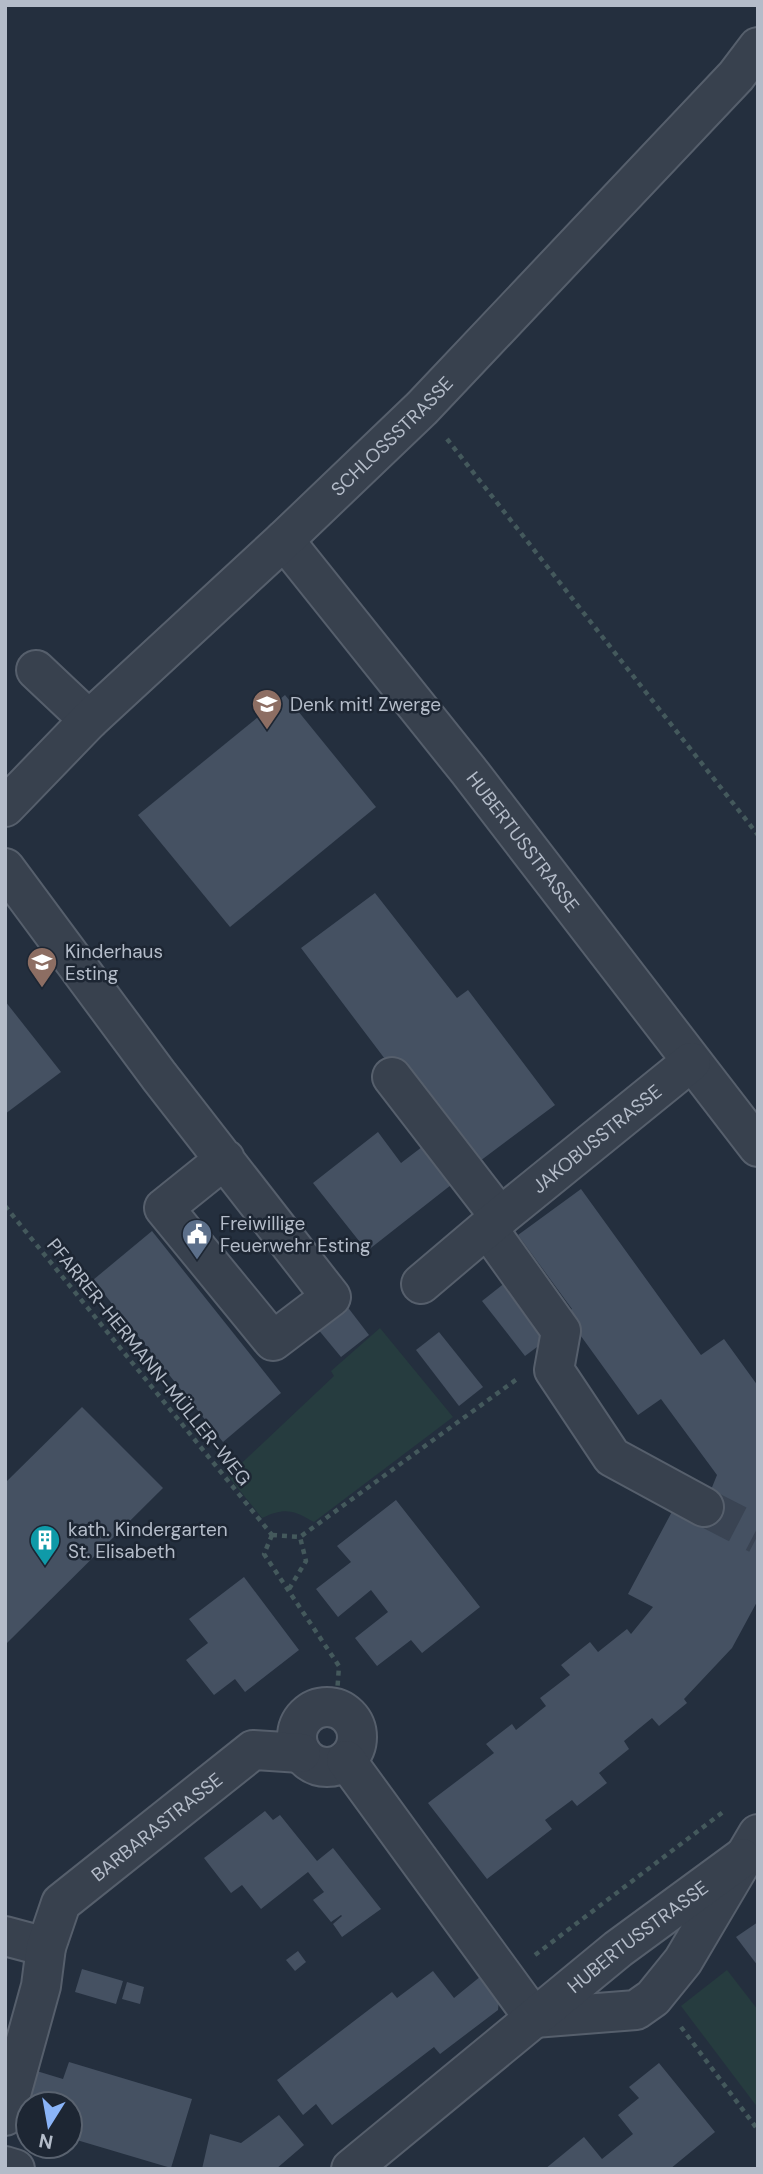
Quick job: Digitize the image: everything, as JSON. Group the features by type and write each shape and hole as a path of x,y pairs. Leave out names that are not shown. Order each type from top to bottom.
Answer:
{"street":[{"name":"SCHLOSSSTRASSE","path":"5,807 89,720 422,408 736,76 758,47"},
{"name":"HUBERTUSSTRASSE","path":"284,540 468,770 758,1147"},
{"path":"36,670 89,720"},
{"path":"5,869 159,1076 225,1159 331,1297 273,1341 164,1208 225,1159"},
{"name":"JAKOBUSSTRASSE","path":"421,1284 691,1062"},
{"path":"392,1077 494,1223 561,1331 554,1370 612,1457 704,1507"},
{"path":"301,1753 296,1741 300,1720 307,1712 317,1707 336,1708 345,1712 355,1725 357,1735 353,1752 346,1760 506,1976 534,2018"},
{"name":"BARBARASTRASSE","path":"5,2116 41,1986 46,1947 61,1903 253,1751 301,1753 317,1766 337,1765 346,1760"},
{"name":"HUBERTUSSTRASSE","path":"351,2169 618,1949 750,1846"},
{"name":"HUBERTUSSTRASSE","path":"534,2018 636,2010 653,1998 683,1961 750,1846"},
{"path":"5,1936 46,1947"},
{"path":"5,2166 15,2169"}],"path":[{"path":"422,408 758,835"},
{"name":"PFARRER-HERMANN-MÜLLER-WEG","path":"5,1206 272,1535"},
{"path":"336,1708 339,1666 264,1554 272,1535 300,1537 556,1350"},
{"path":"289,1589 306,1561 300,1537"},
{"path":"506,1976 727,1809"},
{"path":"676,2021 758,2130"}],"green space":[{"path":"380,1328 453,1417 314,1522 289,1511 262,1518 228,1476 334,1376 331,1371"},
{"path":"727,1970 758,2010 758,2108 681,2006"}],"building":[{"path":"285,695 376,807 230,927 138,815"},
{"path":"375,893 457,998 468,990 555,1105 480,1161 401,1060 391,1067 301,948"},
{"path":"5,1001 61,1072 5,1114"},
{"path":"378,1132 401,1163 435,1137 465,1174 367,1251 313,1183"},
{"path":"581,1189 701,1355 724,1339 758,1386 758,1600 732,1648 684,1699 687,1703 659,1726 652,1718 624,1741 629,1749 599,1773 607,1783 577,1806 572,1800 545,1820 552,1829 487,1879 428,1803 494,1753 486,1744 512,1724 516,1730 546,1706 540,1698 570,1675 561,1665 590,1642 598,1652 627,1629 631,1634 653,1607 628,1594 675,1506 704,1507 717,1475 661,1399 638,1415 565,1314 572,1309 518,1235"},
{"path":"152,1231 281,1393 223,1442 93,1280"},
{"path":"506,1282 549,1338 525,1356 482,1301"},
{"path":"346,1305 369,1335 341,1357 317,1328"},
{"path":"439,1332 483,1387 459,1406 416,1350"},
{"name":"kath. Kindergarten St. Elisabeth","path":"82,1407 163,1488 5,1645 5,1483"},
{"path":"396,1500 480,1607 422,1653 411,1640 377,1666 355,1638 388,1612 371,1590 338,1617 316,1589 351,1562 337,1546"},
{"path":"244,1577 299,1650 245,1692 235,1679 214,1695 186,1660 208,1643 189,1619"},
{"path":"265,1811 273,1820 280,1815 317,1861 333,1848 381,1909 342,1937 333,1924 342,1916 331,1922 313,1900 324,1892 308,1872 261,1909 242,1885 231,1893 204,1858"},
{"path":"758,1922 758,1966 736,1937"},
{"path":"298,1951 306,1962 295,1971 286,1960"},
{"path":"82,1969 123,1981 116,2004 75,1992"},
{"path":"433,1971 454,1998 481,1976 499,2000 498,2010 440,2054 434,2047 332,2125 316,2104 303,2115 277,2080 392,1992 397,1998"},
{"path":"127,1982 144,1987 140,2004 122,1999"},
{"path":"69,2062 192,2099 171,2168 84,2142 84,2090 23,2090 30,2069 63,2079"},
{"path":"659,2063 715,2132 670,2169 545,2169 584,2137 602,2159 633,2134 618,2115 639,2098 629,2087"},
{"path":"279,2115 304,2145 276,2169 202,2169 210,2134 241,2143"}],"tunnel":[{"path":"704,1507 758,1535"}],"place":[{"name":"Denk mit! Zwerge","path":"267,731"},
{"name":"Kinderhaus Esting","path":"42,989"},
{"name":"Freiwillige Feuerwehr Esting","path":"197,1261"},
{"name":"kath. Kindergarten St. Elisabeth","path":"45,1567"}]}
